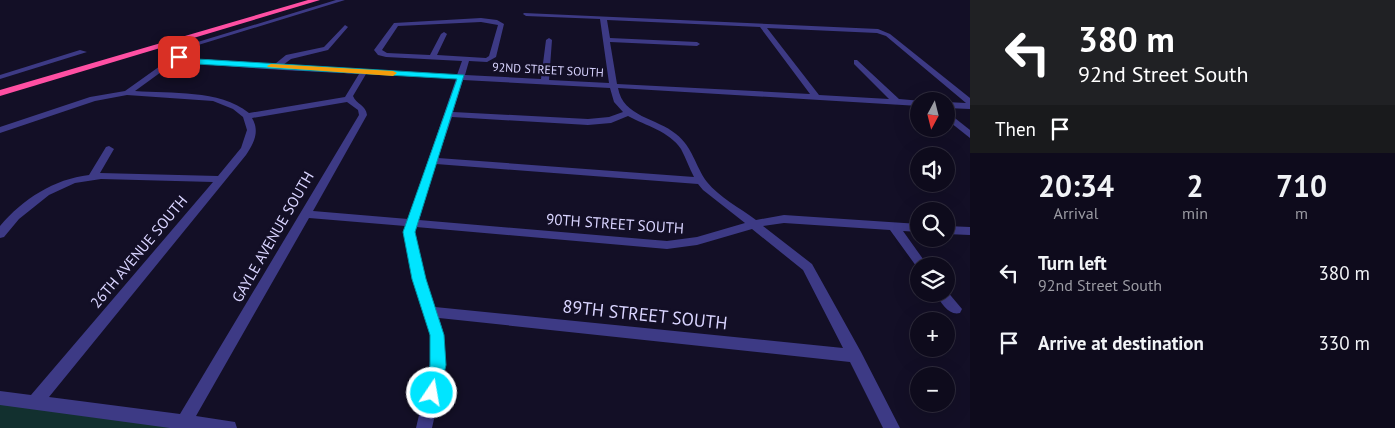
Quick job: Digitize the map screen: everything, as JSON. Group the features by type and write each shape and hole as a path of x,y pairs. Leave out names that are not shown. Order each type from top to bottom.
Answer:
{"highway":[{"path":"0,84 298,0"},
{"path":"0,93 316,0"}],"street":[{"path":"126,93 197,44 342,0"},
{"path":"526,14 880,32 893,39 970,102"},
{"path":"604,17 618,102 629,112 670,133 682,143 693,159 700,181 715,195 801,260 815,275 892,428"},
{"path":"498,22 501,24 492,57 487,60 466,60 381,54 378,50 393,26 399,24 498,22"},
{"path":"762,25 817,98"},
{"path":"277,66 289,57 326,49 345,27"},
{"path":"433,58 444,34"},
{"path":"545,82 549,40"},
{"path":"607,40 697,44"},
{"path":"0,77 84,52"},
{"name":"92ND STREET SOUTH","path":"179,55 181,59 189,61 910,103"},
{"path":"424,428 439,354 437,335 419,279 409,232 462,77 466,60"},
{"path":"857,62 897,102"},
{"path":"0,130 92,99 126,93 214,99 236,107 247,116 350,99 349,92 364,72"},
{"name":"GAYLE AVENUE SOUTH","path":"184,422 363,115 362,109 350,99"},
{"path":"955,105 970,106"},
{"path":"449,114 588,122 610,120 629,112"},
{"name":"26TH AVENUE SOUTH","path":"34,403 249,144 252,127 247,116"},
{"path":"955,122 970,135"},
{"path":"94,176 109,149"},
{"path":"433,161 700,181"},
{"path":"0,234 15,216 44,193 72,180 94,176 221,179"},
{"name":"90TH STREET SOUTH","path":"305,214 674,245 704,241 755,224 784,219 910,227"},
{"path":"893,226 915,257"},
{"path":"955,231 970,232"},
{"path":"949,302 955,309"},
{"name":"89TH STREET SOUTH","path":"430,312 856,356"},
{"path":"0,398 229,428"}],"green space":[{"path":"0,398 229,428 0,428"}],"slow traffic":[{"path":"271,66 393,73"}],"route":[{"path":"179,57 196,62 462,77 409,232 419,279 437,335 439,354 432,393"}]}
